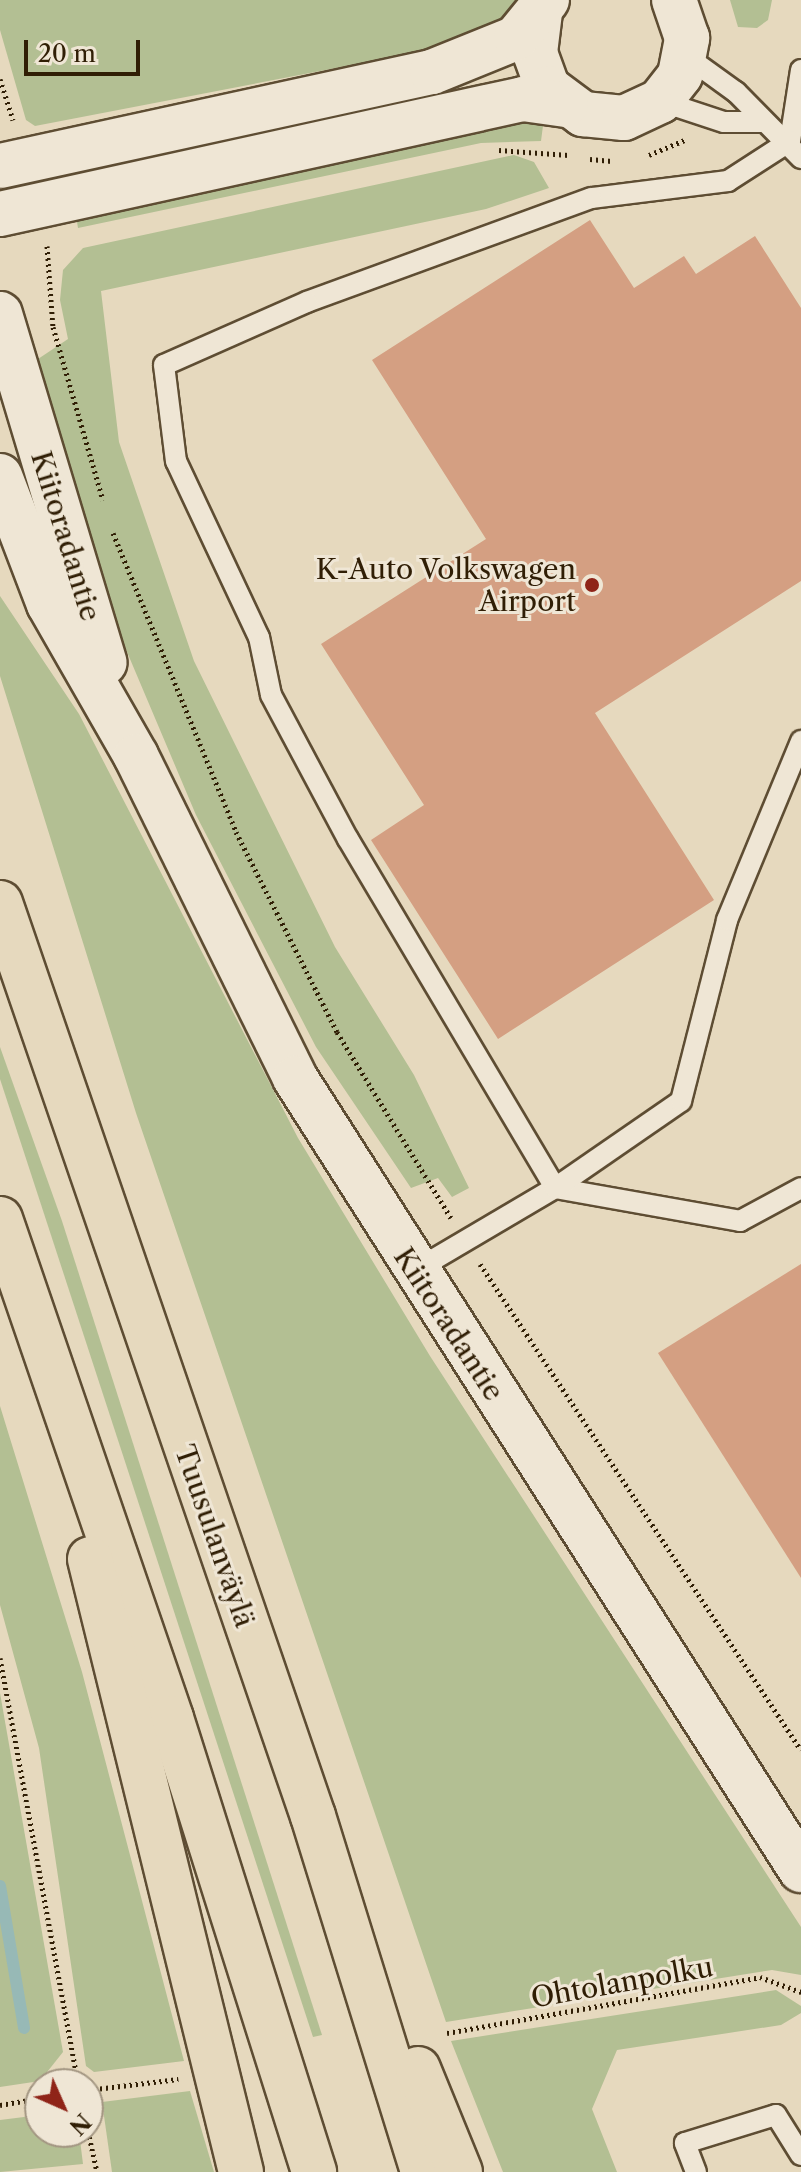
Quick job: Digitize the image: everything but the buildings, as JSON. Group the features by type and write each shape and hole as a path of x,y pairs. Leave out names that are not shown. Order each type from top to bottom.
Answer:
{"highway":[{"name":"Tuusulanväylä","path":"0,903 313,1816 423,2172"},
{"path":"0,1219 171,1718 314,2172"},
{"path":"19,1273 241,2172"},
{"path":"313,1816 460,2172"}],"main road":[{"path":"18,210 523,99 566,105 604,119 624,118 660,101 686,56 684,19 674,0"},
{"path":"544,6 536,62 566,105"},
{"path":"13,163 432,72 516,38 544,6"},
{"name":"Kiitoradantie","path":"0,314 136,756"},
{"name":"Kiitoradantie","path":"0,476 49,604 136,756 295,1078 414,1271 801,1870"}],"lane":[{"path":"686,56 736,92 761,122 796,150"},
{"path":"796,150 801,70"},
{"path":"660,101 724,122 761,122"},
{"path":"796,150 728,181 591,198 307,302 164,365 176,461 259,637 271,695 348,839 555,1188 740,1221 801,1188"},
{"path":"414,1271 555,1188 681,1101 727,920 801,741"},
{"path":"696,2172 685,2143 776,2115 801,2155"}],"path":[{"path":"0,79 13,163"},
{"path":"18,210 140,608 236,832 337,1032 464,1241 801,1750"},
{"path":"0,1658 75,2068"},
{"name":"Ohtolanpolku","path":"447,2033 760,1977 801,1992"},
{"path":"104,2088 185,2079"},
{"path":"0,2105 24,2101"},
{"path":"92,2148 97,2172"}],"green space":[{"path":"0,0 522,0 490,31 461,44 35,126 26,120 0,30"},
{"path":"730,0 772,0 768,20 757,28 738,27"},
{"path":"544,118 541,141 481,143 78,228 76,216 498,121"},
{"path":"514,155 534,162 549,188 486,209 101,291 119,442 194,661 335,947 414,1075 469,1188 452,1197 438,1178 411,1188 316,1047 196,815 108,607 35,361 68,339 60,300 63,270 83,248"},
{"path":"0,596 79,714 298,1138 430,1356 801,1927 801,1975 772,1970 446,2022 136,1113 0,676"},
{"path":"0,1047 62,1221 322,2035 313,2037 0,1079"},
{"path":"0,1406 82,1672 184,2061 104,2071 104,2068 86,2066 39,1748 0,1605"},
{"path":"0,1693 63,2052 50,2068 24,2068 24,2083 0,2087"},
{"path":"776,1990 801,2006 801,2013 781,2025 617,2050 592,2109 617,2172 503,2172 451,2041"},
{"path":"190,2091 214,2172 112,2172 104,2102"},
{"path":"24,2117 24,2148 81,2148 83,2164 0,2172 0,2120"}],"waterway":[{"path":"0,1886 24,2028"}],"place":[{"name":"K-Auto Volkswagen Airport","path":"592,585"}]}
